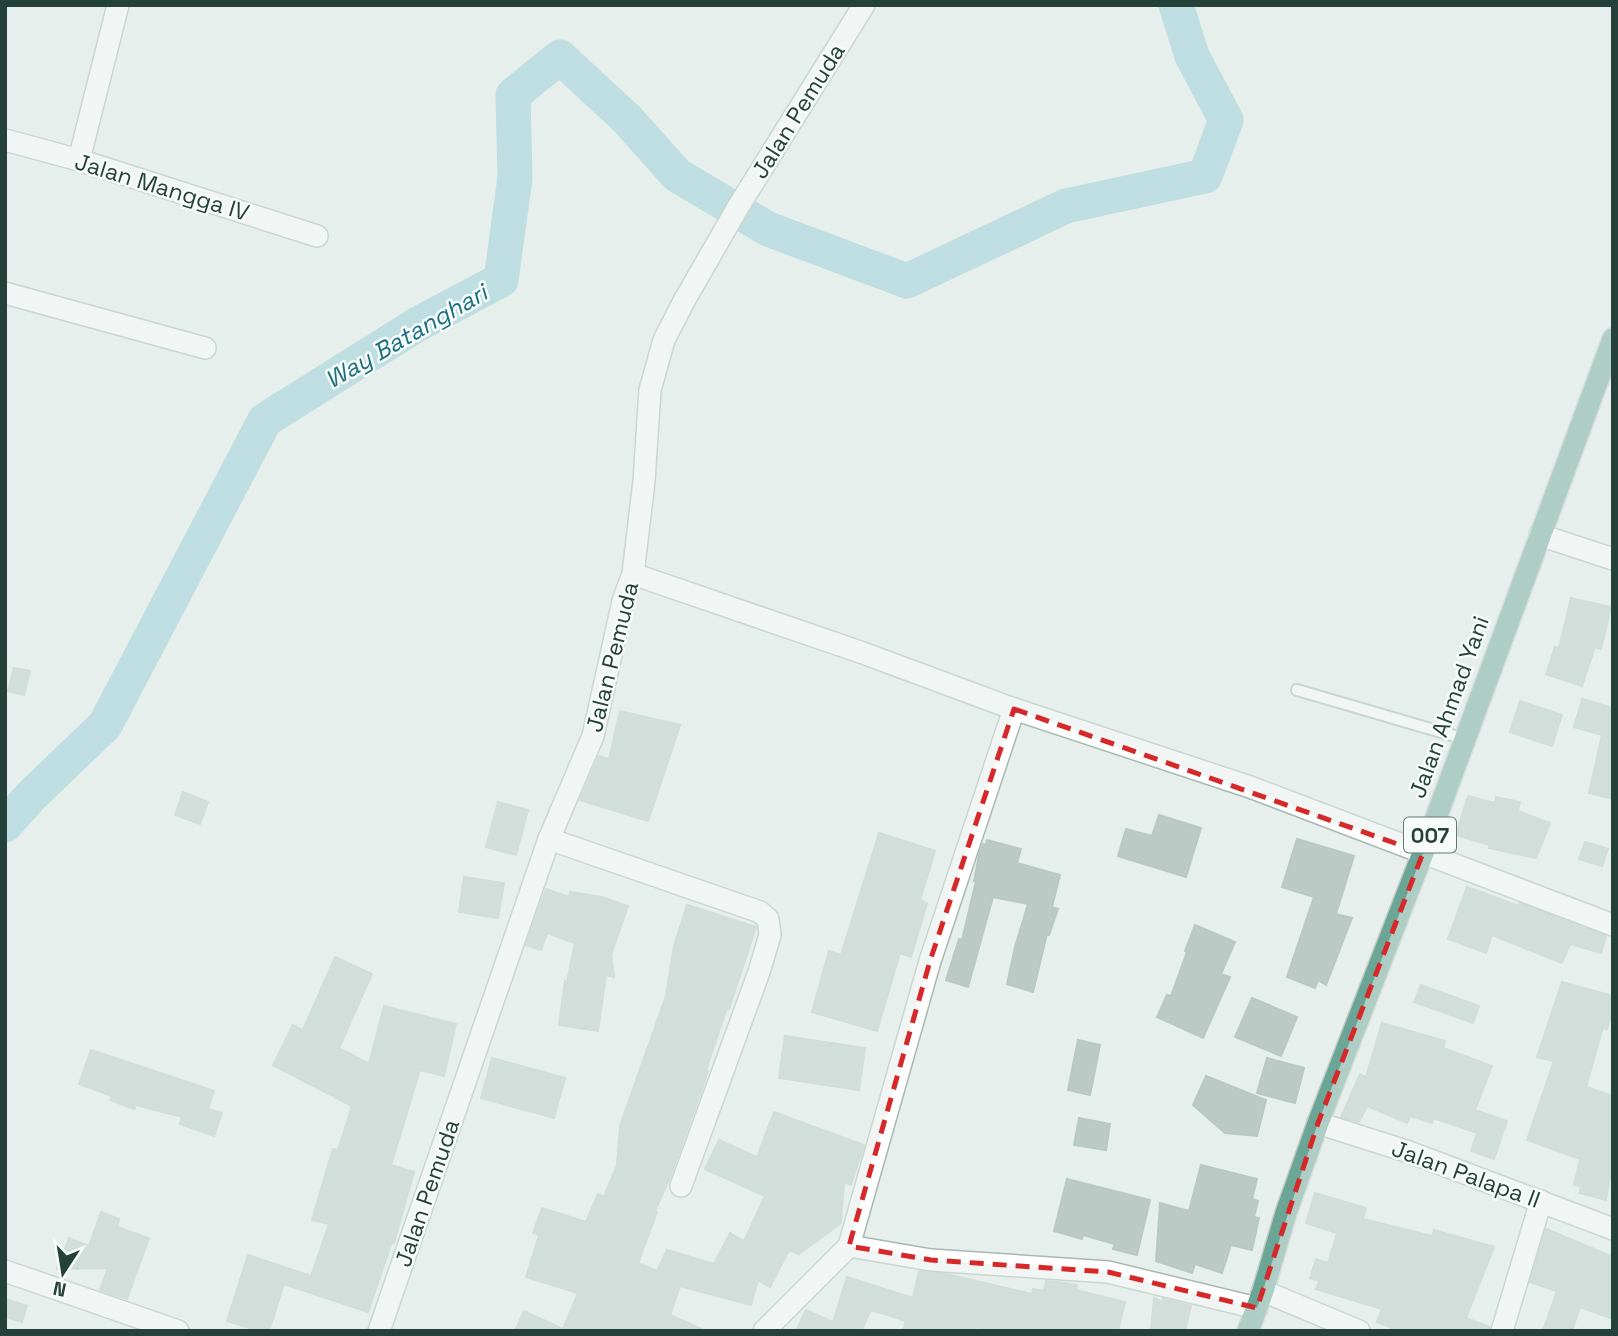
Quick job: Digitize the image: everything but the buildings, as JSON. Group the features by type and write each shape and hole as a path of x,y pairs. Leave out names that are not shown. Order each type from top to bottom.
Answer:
{"main road":[{"name":"Jalan Ahmad Yani","path":"1248,1331 1318,1124 1423,853 1613,339"}],"street":[{"path":"79,160 118,5"},
{"name":"Jalan Pemuda","path":"379,1331 549,839 593,736 623,601 633,574 644,481 650,390 664,340 738,207 864,5"},
{"name":"Jalan Mangga IV","path":"5,140 79,160 317,236"},
{"path":"5,293 205,348"},
{"path":"1540,535 1613,559"},
{"path":"633,574 1014,709 1250,787 1613,925"},
{"path":"764,1331 849,1245 930,961 1014,709"},
{"path":"549,839 760,912 768,919 770,935 759,972 681,1186"},
{"name":"Jalan Palapa II","path":"1318,1124 1409,1152 1613,1228"},
{"path":"1502,1331 1541,1201"},
{"path":"849,1245 931,1260 1108,1272 1260,1300 1359,1331"},
{"path":"5,1271 178,1331"}],"lane":[{"path":"1297,690 1465,739"}],"highlighted area":[{"path":"1014,709 1423,853 1318,1123 1257,1308 1108,1272 931,1260 849,1246 930,961"}],"waterway":[{"name":"Way Batanghari","path":"5,825 31,796 105,725 265,420 418,324 501,280 515,178 513,95 560,57 627,119 677,175 768,229 907,281 1066,206 1205,176 1226,120 1192,56 1176,5"}]}
